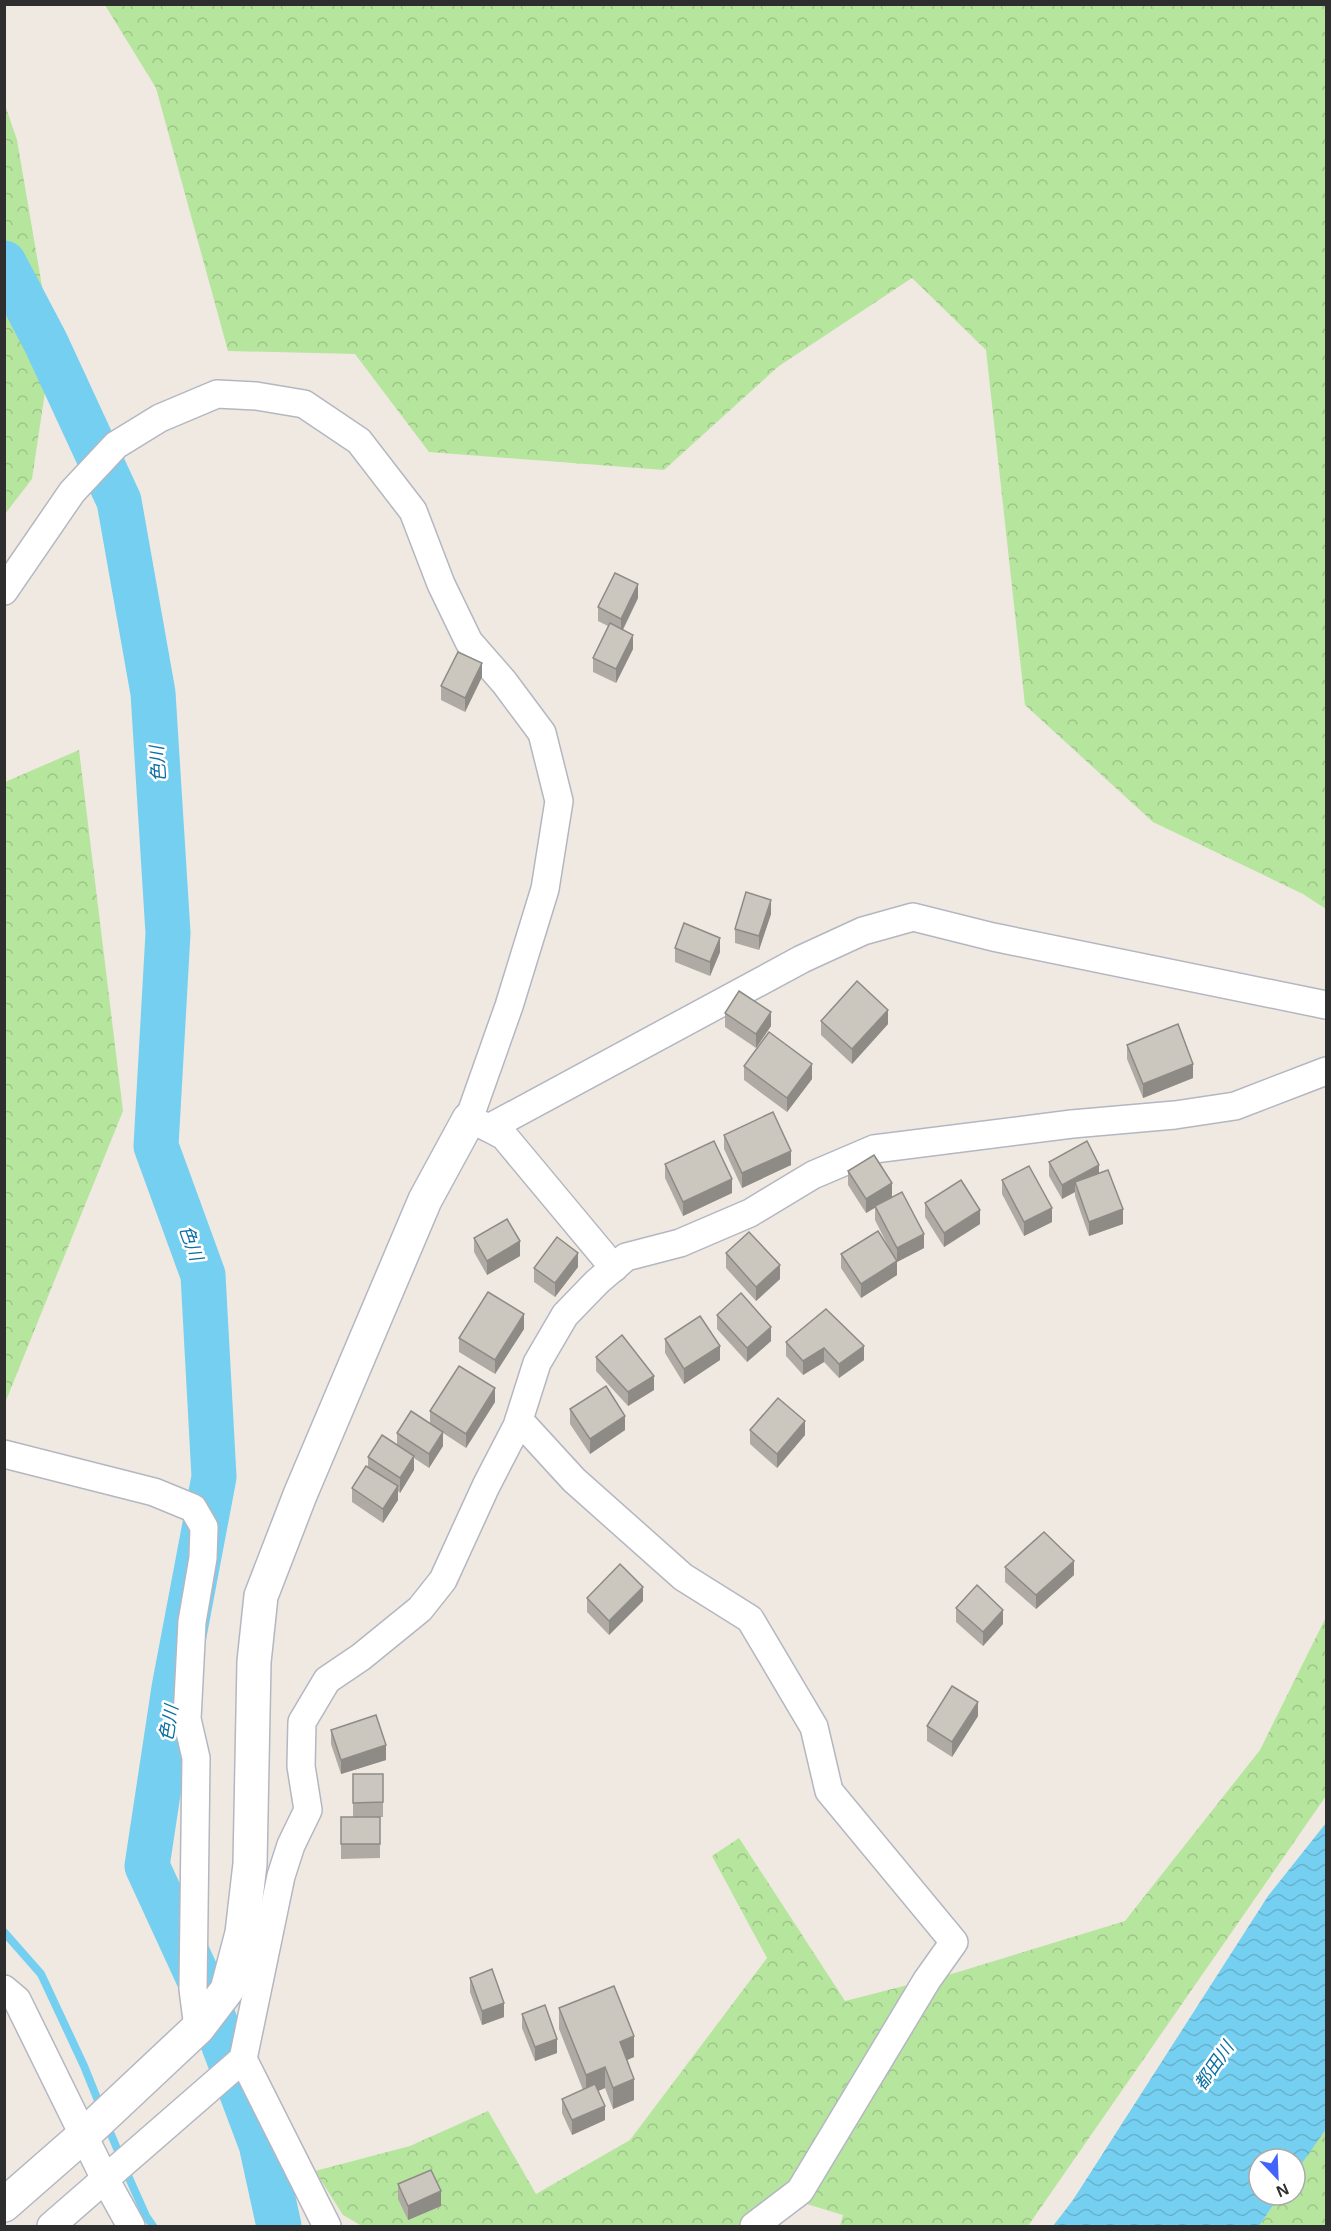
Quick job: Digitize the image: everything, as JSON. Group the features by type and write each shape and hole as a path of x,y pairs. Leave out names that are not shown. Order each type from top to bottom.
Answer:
{"street":[{"path":"4,591 72,492 116,445 160,418 217,394 256,396 304,404 358,441 413,511 441,584 469,642 504,682 542,733 559,801 545,889 509,1006 479,1123 425,1200 304,1484 261,1596 254,1662 250,1864 242,1934 227,1990 198,2028 84,2135 4,2205"},
{"path":"479,1123 802,959 863,931 913,917 993,937 1326,1005"},
{"path":"51,2226 243,2059 280,1876 291,1845 308,1810 301,1766 302,1722 327,1680 361,1657 420,1609 443,1580 519,1420 537,1363 565,1315 597,1282 626,1257 680,1243 750,1213 813,1175 874,1149 1072,1124 1175,1115 1235,1106 1326,1071"},
{"path":"479,1123 504,1136 614,1268"},
{"path":"519,1420 574,1480 682,1577 750,1619 814,1727 829,1791 954,1942 927,1980 800,2191 754,2226"},
{"path":"4,1454 154,1492 177,1500 193,1508 204,1527 203,1558 190,1643 187,1719 196,1758 193,1989 198,2028"},
{"path":"4,1989 17,2000 105,2179 131,2226"},
{"path":"243,2059 327,2226"}],"green space":[{"path":"105,5 1326,5 1326,909 1303,894 1153,822 1025,705 986,350 912,278 779,366 664,470 429,452 355,354 228,351 156,88"},
{"path":"4,102 17,140 52,345 32,479 5,514"},
{"path":"79,750 123,1111 5,1403 5,782"},
{"path":"1326,1617 1326,1796 1028,2226 840,2226 843,2215 790,2199 752,2226 362,2226 343,2215 315,2171 410,2146 488,2111 536,2194 630,2140 767,1958 712,1856 739,1838 845,2001 955,1973 1125,1921 1260,1750"},
{"path":"1326,2125 1326,2226 1259,2226 1272,2207 1307,2207 1307,2154"}],"water":[{"name":"都田川","path":"1326,1823 1326,2129 1307,2156 1307,2147 1247,2147 1247,2207 1272,2207 1259,2226 1053,2226 1073,2200 1268,1896"}],"building":[{"path":"615,573 638,584 621,619 598,607"},
{"path":"610,623 633,635 616,669 593,658"},
{"path":"458,652 482,663 465,698 441,686"},
{"path":"746,892 771,900 759,936 735,929"},
{"path":"684,923 720,938 710,962 675,948"},
{"path":"857,981 888,1010 852,1049 821,1021"},
{"path":"739,991 771,1012 756,1034 725,1013"},
{"path":"1178,1024 1193,1064 1143,1084 1127,1045"},
{"path":"769,1032 812,1064 787,1098 744,1066"},
{"path":"773,1112 791,1151 742,1173 724,1135"},
{"path":"714,1141 732,1179 683,1202 665,1164"},
{"path":"1087,1141 1099,1165 1062,1185 1049,1162"},
{"path":"874,1155 892,1183 866,1199 848,1171"},
{"path":"1029,1166 1052,1208 1024,1222 1002,1180"},
{"path":"1108,1170 1123,1209 1089,1222 1075,1182"},
{"path":"961,1180 980,1210 944,1233 925,1203"},
{"path":"902,1192 924,1234 897,1248 875,1206"},
{"path":"507,1219 520,1241 487,1261 474,1238"},
{"path":"878,1231 897,1261 861,1284 841,1254"},
{"path":"749,1232 780,1265 756,1287 726,1253"},
{"path":"557,1237 578,1253 555,1283 534,1268"},
{"path":"488,1292 524,1314 495,1360 459,1338"},
{"path":"741,1293 771,1327 747,1348 717,1315"},
{"path":"826,1309 864,1346 839,1364 824,1348 803,1361 786,1342"},
{"path":"700,1316 720,1346 684,1369 665,1339"},
{"path":"622,1335 654,1376 628,1392 596,1357"},
{"path":"459,1366 495,1388 466,1434 430,1411"},
{"path":"606,1386 625,1416 590,1439 570,1409"},
{"path":"778,1398 805,1421 777,1454 750,1430"},
{"path":"411,1411 443,1432 429,1454 397,1433"},
{"path":"382,1435 414,1456 400,1478 368,1457"},
{"path":"366,1466 398,1486 383,1509 352,1488"},
{"path":"1044,1532 1074,1561 1036,1595 1005,1567"},
{"path":"620,1564 643,1587 609,1621 587,1598"},
{"path":"977,1585 1003,1610 983,1632 956,1608"},
{"path":"952,1686 978,1702 952,1742 927,1726"},
{"path":"376,1715 386,1745 341,1760 331,1730"},
{"path":"353,1774 383,1774 383,1802 353,1803"},
{"path":"341,1817 380,1817 380,1844 341,1844"},
{"path":"492,1969 504,2003 482,2011 470,1978"},
{"path":"614,1986 634,2036 620,2042 634,2079 613,2088 605,2067 586,2075 559,2008"},
{"path":"545,2005 557,2039 535,2047 522,2014"},
{"path":"595,2084 605,2106 572,2120 562,2099"},
{"path":"431,2170 441,2191 408,2206 398,2184"}],"waterway":[{"name":"色川","path":"4,263 46,343 119,501 153,693 168,933 156,1146 203,1275 214,1477 174,1688 147,1866 199,1979 261,2144 279,2226"},
{"path":"4,1932 41,1974 101,2108"},
{"path":"107,2125 121,2158"},
{"path":"125,2169 146,2216 153,2226"}]}
